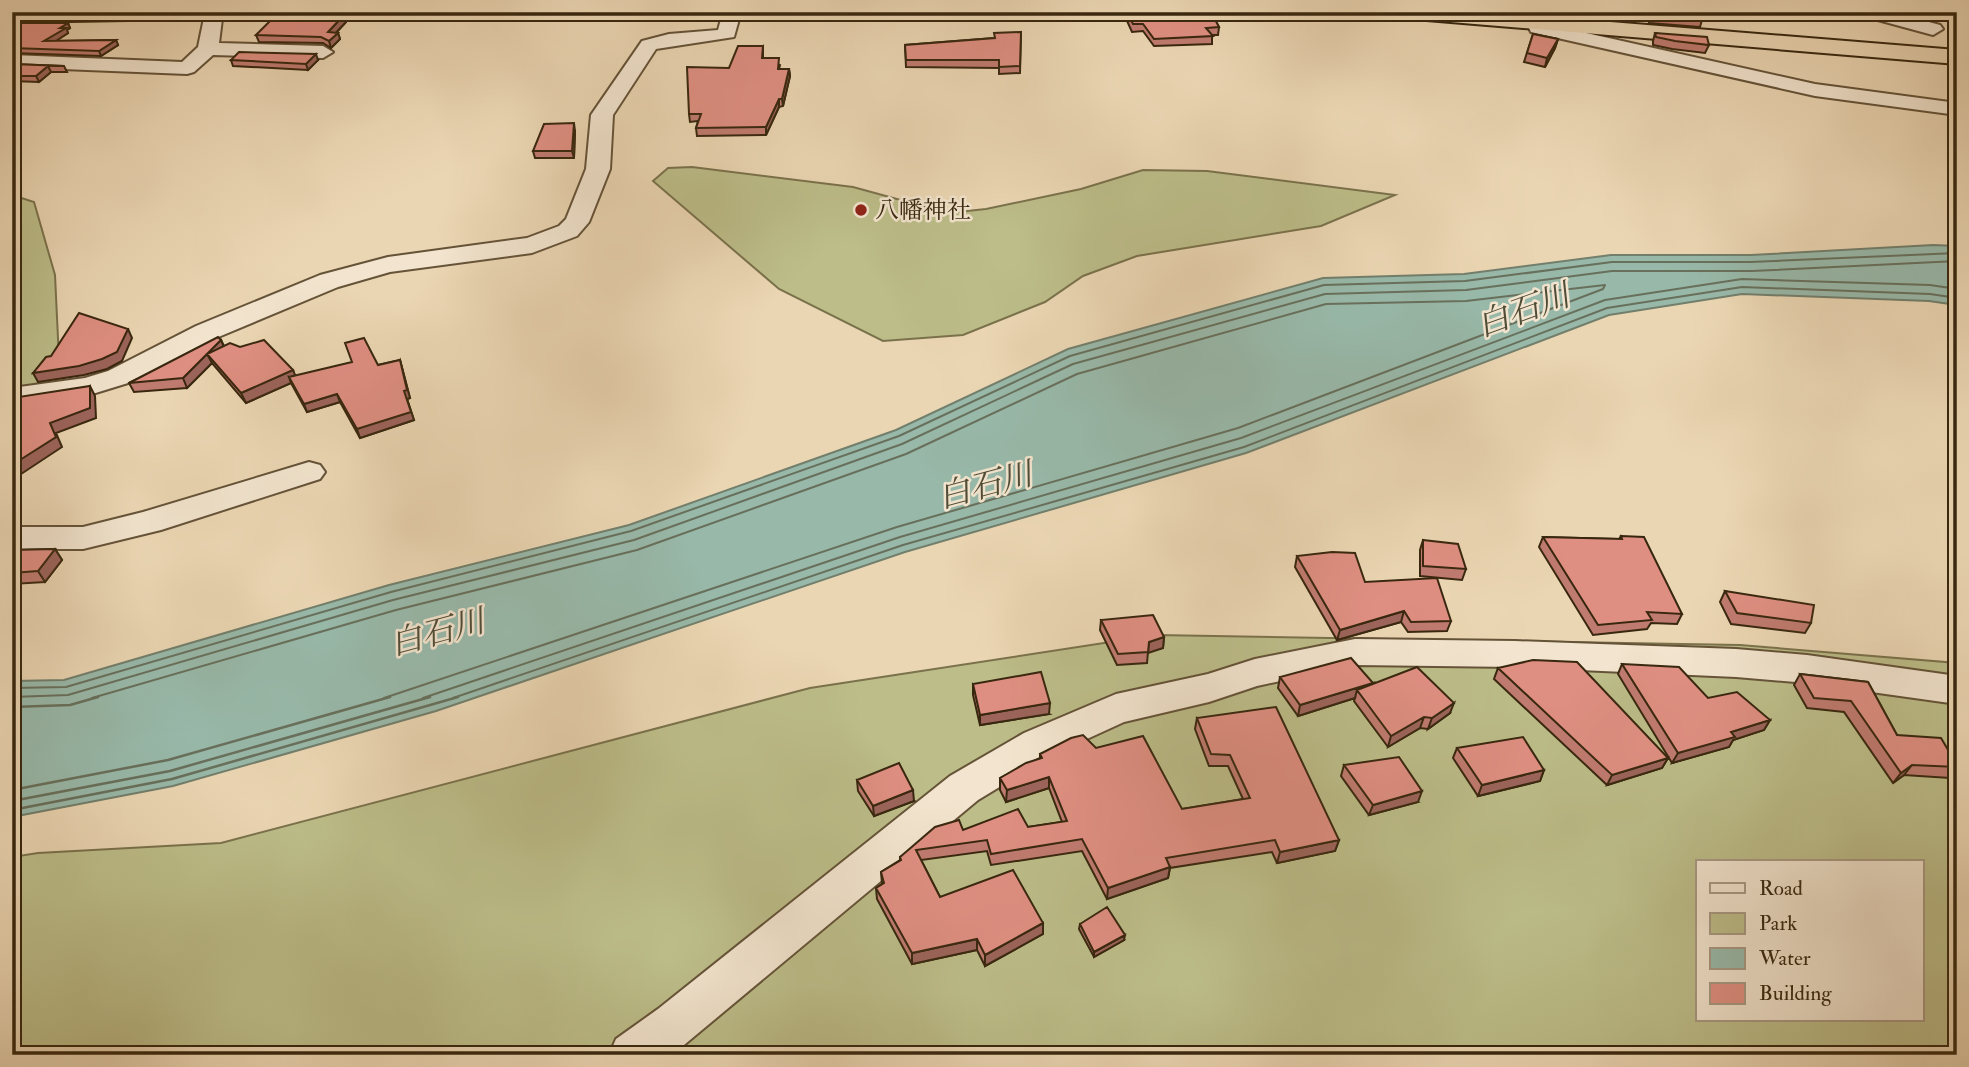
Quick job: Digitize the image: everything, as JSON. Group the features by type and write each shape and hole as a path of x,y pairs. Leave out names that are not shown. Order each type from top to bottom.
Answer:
{"highway":[{"path":"12,15 245,12"},
{"path":"1402,12 1957,57"}],"street":[{"path":"12,397 89,386 118,377 206,332 329,281 388,265 532,245 568,231 577,222 598,169 602,115 649,45 661,40 717,37 727,33 733,12"},
{"path":"1556,12 1536,14 1528,21 1538,28 1725,72 1815,90 1957,109"},
{"path":"1870,12 1933,29"},
{"path":"12,61 187,68 208,49 213,18 217,13"},
{"path":"208,49 323,52"},
{"path":"12,538 83,538 149,522 309,472"},
{"path":"634,1055 675,1025 964,788 1038,744 1116,709 1209,688 1255,673 1355,652 1515,654 1649,662 1736,663 1807,669 1957,690"}],"green space":[{"path":"692,167 853,187 948,213 986,209 1081,189 1143,170 1207,171 1395,195 1321,226 1137,256 1083,276 1045,302 963,335 883,341 779,289 653,181 668,168"},
{"path":"12,195 34,202 55,275 59,360 12,412"},
{"path":"1156,635 1740,645 1957,663 1957,1055 12,1055 12,857 38,853 221,843 810,688"}],"water":[{"name":"白石川","path":"1957,246 1957,305 1929,301 1742,294 1609,315 1246,453 905,552 436,711 173,786 12,817 12,681 64,680 389,585 629,525 896,430 1068,349 1323,278 1464,274 1611,255 1751,255"}],"building":[{"path":"1127,12 1211,12 1219,27 1206,28 1213,36 1154,39 1143,24 1133,24"},
{"path":"1628,12 1630,17 1592,14"},
{"path":"1650,12 1701,12 1702,20 1651,16"},
{"path":"344,15 328,32 338,33 329,41 321,37 256,35 275,16"},
{"path":"12,23 68,23 60,28 66,28 44,41 116,40 99,51 12,48"},
{"path":"1021,32 1020,66 999,67 999,60 906,60 905,45 995,38 994,33"},
{"path":"1655,33 1707,37 1709,45 1656,37"},
{"path":"1533,34 1558,39 1547,58 1527,53"},
{"path":"738,46 763,46 762,58 779,58 778,69 789,69 782,99 779,99 766,127 696,128 701,114 689,114 687,67 729,68"},
{"path":"239,52 316,54 306,64 231,60"},
{"path":"12,64 64,66 48,66 36,76 12,76"},
{"path":"574,123 572,151 533,151 544,124"},
{"path":"79,313 128,329 117,352 79,366 33,373 46,357 51,356"},
{"path":"218,337 221,340 183,378 129,383"},
{"path":"364,338 378,365 400,360 407,390 404,391 411,412 357,429 337,394 304,404 289,377 352,362 345,343"},
{"path":"264,340 293,370 241,393 207,354 230,343 240,347"},
{"path":"90,386 90,408 50,423 56,437 12,465 12,398"},
{"path":"1621,536 1644,537 1682,614 1647,612 1652,620 1598,625 1543,537 1622,539"},
{"path":"1423,540 1458,544 1466,569 1423,566"},
{"path":"55,549 38,571 12,573 12,550"},
{"path":"1332,552 1355,553 1365,582 1437,578 1451,621 1411,622 1404,611 1340,630 1297,556"},
{"path":"1725,591 1814,605 1811,623 1737,613"},
{"path":"1153,615 1164,637 1149,642 1148,652 1118,654 1101,620"},
{"path":"1351,658 1373,683 1300,705 1280,677"},
{"path":"1533,660 1577,662 1668,758 1612,775 1498,668"},
{"path":"1622,664 1679,667 1708,698 1737,692 1770,720 1731,732 1735,737 1678,753"},
{"path":"1417,667 1454,703 1432,718 1424,717 1391,736 1357,690"},
{"path":"1041,672 1050,703 980,715 973,684"},
{"path":"1800,674 1868,682 1897,735 1941,738 1957,767 1912,765 1901,773 1851,701 1814,698"},
{"path":"1276,707 1339,840 1280,852 1275,840 1166,858 1170,867 1108,888 1082,839 991,854 987,840 916,850 940,897 1013,870 1043,923 985,955 977,939 912,953 876,888 884,883 881,872 901,860 900,857 935,827 959,820 963,830 1018,809 1028,827 1067,821 1049,777 1007,790 1000,778 1026,763 1042,758 1040,754 1071,738 1083,735 1096,748 1143,736 1182,809 1250,798 1230,755 1211,754 1197,718"},
{"path":"1523,737 1544,770 1482,785 1457,748"},
{"path":"1399,757 1422,791 1373,805 1344,765"},
{"path":"899,763 913,790 873,806 857,780"},
{"path":"1107,907 1125,935 1094,952 1080,924"}],"place":[{"name":"八幡神社","path":"861,210"}]}
